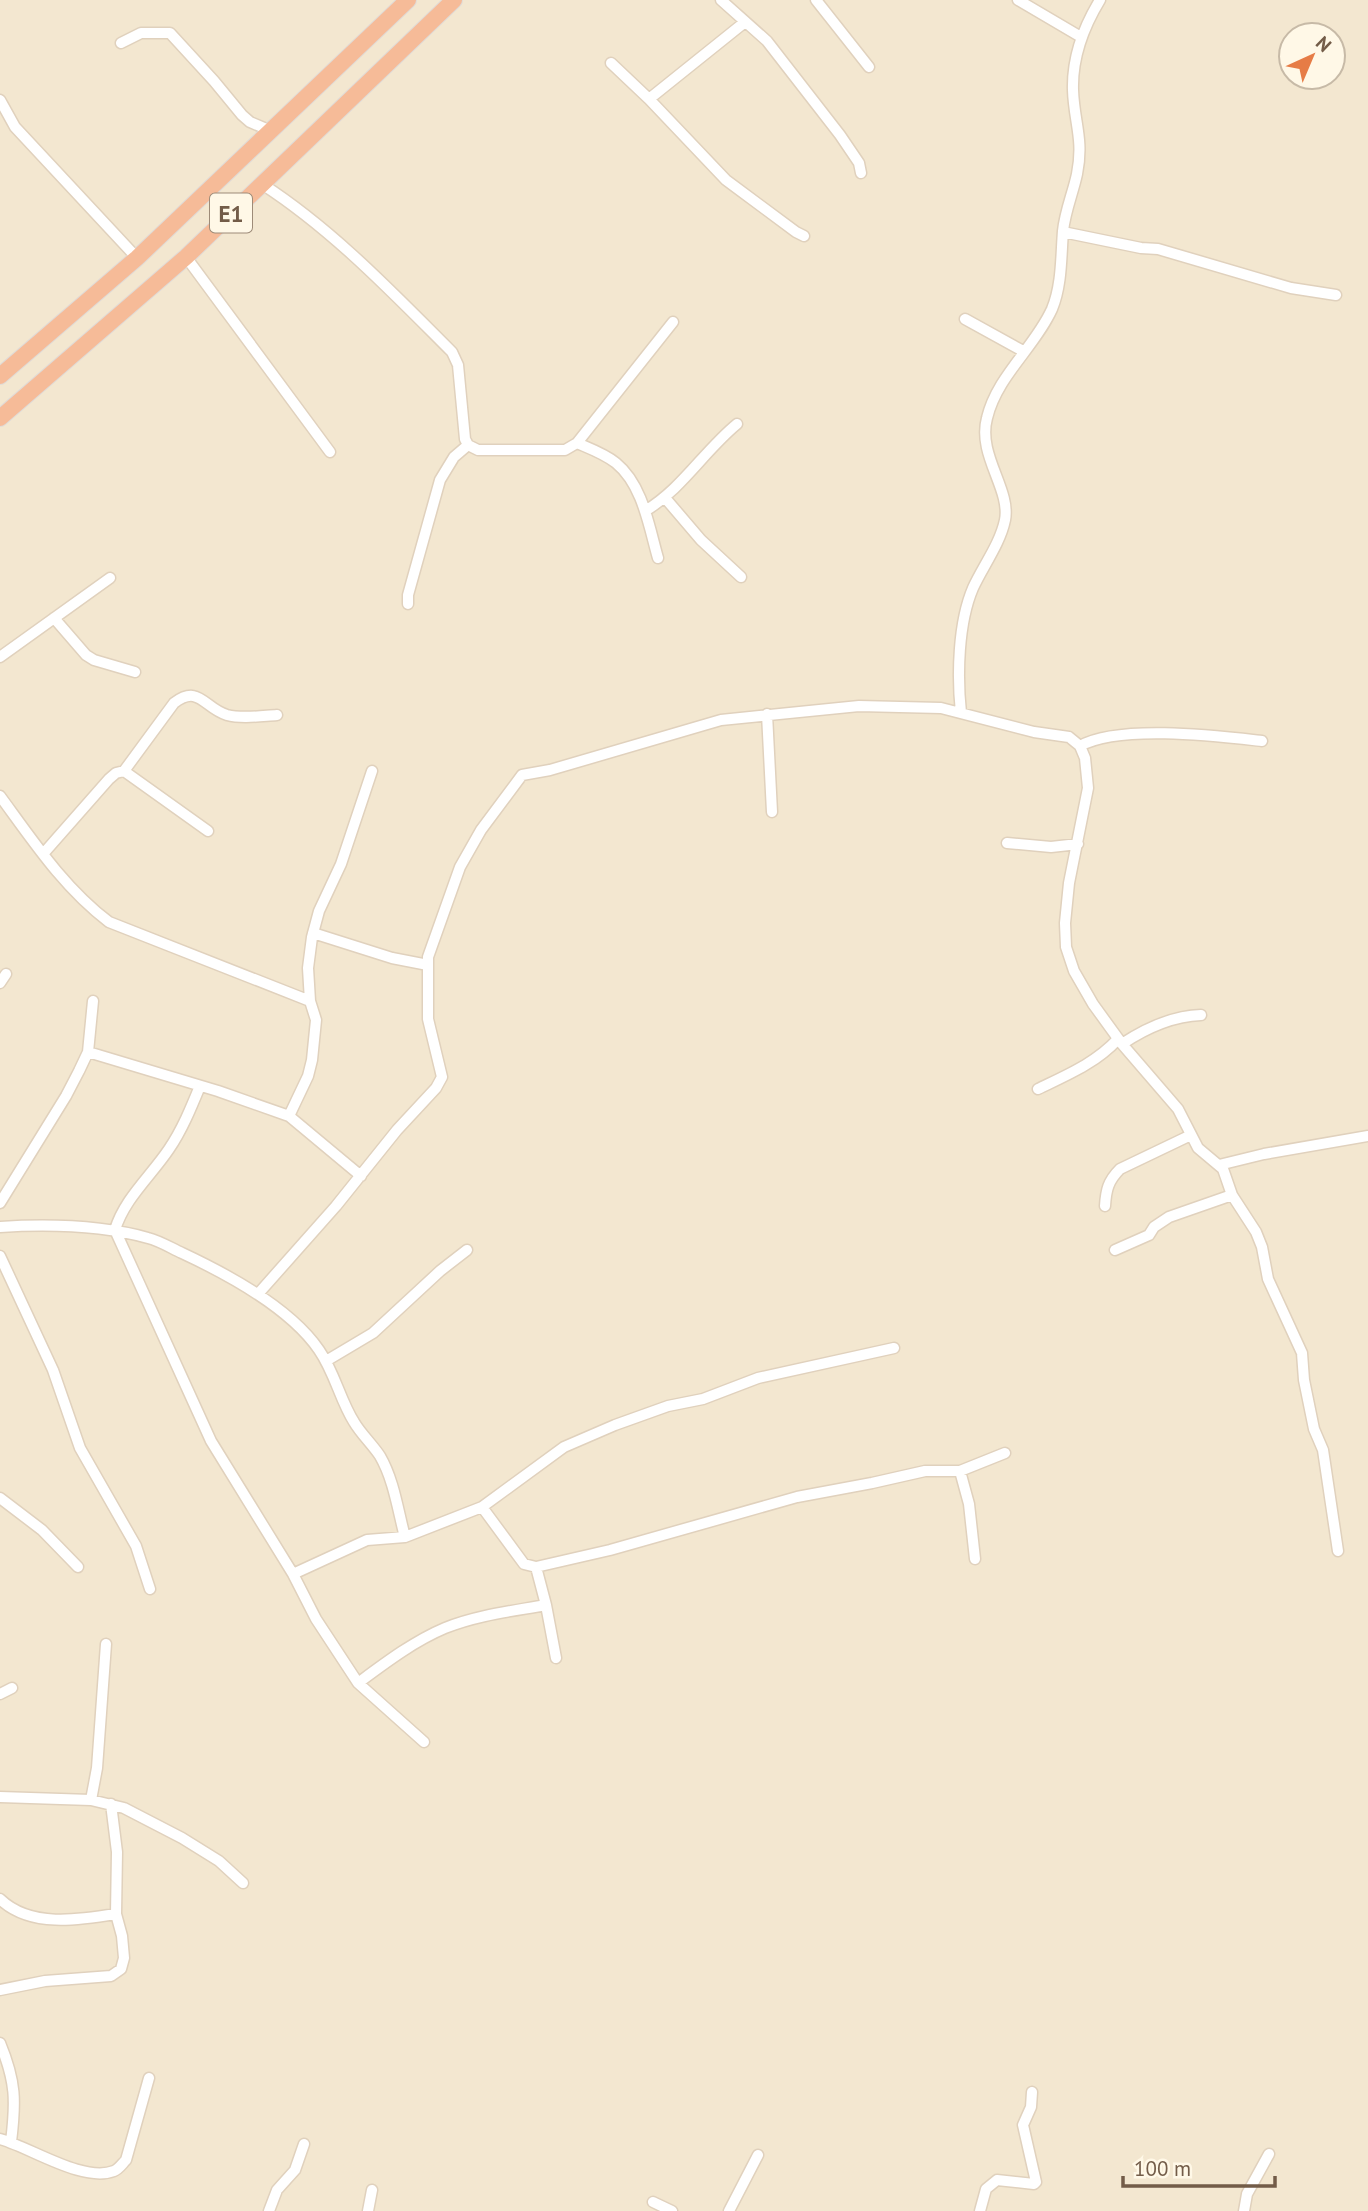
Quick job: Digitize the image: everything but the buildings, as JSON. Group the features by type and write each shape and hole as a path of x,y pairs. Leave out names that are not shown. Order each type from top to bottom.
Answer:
{"highway":[{"name":"E1","path":"0,376 137,258 408,0"},
{"name":"E1","path":"0,418 186,257 454,0"}],"street":[{"path":"722,0 766,41 840,135 859,163 861,173"},
{"path":"816,0 869,67"},
{"path":"1018,0 1081,37"},
{"path":"961,713 957,684 965,613 973,588 1004,522 1006,508 984,441 987,417 1007,377 1041,329 1059,286 1063,232 1080,153 1073,90 1075,66 1081,37 1100,0"},
{"path":"649,99 745,22"},
{"path":"121,43 141,33 170,33 242,115 269,131"},
{"path":"611,63 726,180 796,233 804,236"},
{"path":"0,100 15,127 137,258"},
{"path":"262,184 300,209 327,232 452,352 458,365 465,439 468,445 478,450 565,450 577,443 673,322"},
{"path":"1063,232 1170,252 1291,288 1336,295"},
{"path":"186,257 330,452"},
{"path":"965,319 1023,351"},
{"path":"645,511 666,499 720,438 737,424"},
{"path":"577,443 603,454 619,465 637,490 658,558"},
{"path":"408,604 408,595 440,480 454,457 468,445"},
{"path":"666,499 701,540 741,577"},
{"path":"0,657 110,578"},
{"path":"54,618 86,655 94,660 135,672"},
{"path":"43,855 109,779 124,771 174,704 183,696 192,695 229,716 277,715"},
{"path":"258,1294 436,1088 442,1077 428,1019 428,957 460,867 481,830 522,775 550,770 721,720 859,706 941,708 1034,732 1069,737 1080,746 1085,758 1088,788 1069,883 1065,923 1066,947 1074,971 1093,1004 1120,1041 1178,1109 1203,1153 1219,1165 1232,1195 1256,1232 1262,1247 1268,1279 1302,1353 1304,1380 1314,1429 1323,1450 1338,1551"},
{"path":"767,714 772,812"},
{"path":"1080,746 1089,741 1118,735 1184,734 1262,741"},
{"path":"124,771 208,831"},
{"path":"289,1116 308,1076 312,1060 316,1020 310,1001 308,968 313,933 319,911 341,864 372,771"},
{"path":"0,796 59,875 90,908 109,922 310,1001"},
{"path":"1007,843 1051,847 1078,844"},
{"path":"313,933 392,958 428,965"},
{"path":"0,1203 66,1096 88,1052 93,1001"},
{"path":"1038,1089 1089,1064 1120,1041 1181,1016 1201,1015"},
{"path":"88,1052 289,1116 361,1175"},
{"path":"200,1086 187,1118 171,1146 124,1209 116,1230 211,1441 293,1574 316,1619 358,1683 424,1742"},
{"path":"1105,1206 1106,1191 1111,1178 1120,1169 1191,1135"},
{"path":"1219,1165 1264,1154 1368,1136"},
{"path":"1115,1250 1149,1235 1154,1227 1169,1217 1232,1195"},
{"path":"0,1227 37,1224 116,1230 150,1238 202,1262 258,1294 319,1349 353,1421 380,1456 405,1537"},
{"path":"326,1361 373,1333 440,1271 467,1250"},
{"path":"0,1256 52,1370 80,1448 136,1546 150,1590"},
{"path":"293,1574 367,1540 405,1537 482,1507 564,1447 615,1425 668,1406 703,1399 758,1378 894,1348"},
{"path":"482,1507 524,1564 536,1567 622,1547 797,1497 925,1471 960,1471 1005,1453"},
{"path":"960,1471 969,1504 975,1559"},
{"path":"0,1497 42,1530 78,1567"},
{"path":"536,1567 547,1605 556,1658"},
{"path":"358,1683 403,1651 445,1628 485,1616 547,1605"},
{"path":"91,1800 97,1768 106,1643"},
{"path":"0,1694 12,1688"},
{"path":"0,1797 91,1800 111,1804 148,1819 182,1838 219,1861 243,1882"},
{"path":"0,1990 45,1981 111,1976 121,1969 124,1958 116,1914 117,1852 111,1804"},
{"path":"0,1899 9,1908 37,1918 81,1920 116,1914"},
{"path":"0,2043 13,2077 14,2116 5,2140 61,2164 103,2173 117,2170 126,2160 149,2078"},
{"path":"980,2211 986,2189 997,2180 1036,2182 1023,2125 1031,2107 1032,2092"},
{"path":"269,2211 277,2190 295,2169 304,2144"},
{"path":"1244,2211 1247,2194 1269,2154"},
{"path":"729,2211 758,2155"},
{"path":"368,2211 372,2190"},
{"path":"653,2202 672,2211"}],"shaded area":[{"path":"0,0 1368,0 1368,2211 0,2211"}]}
